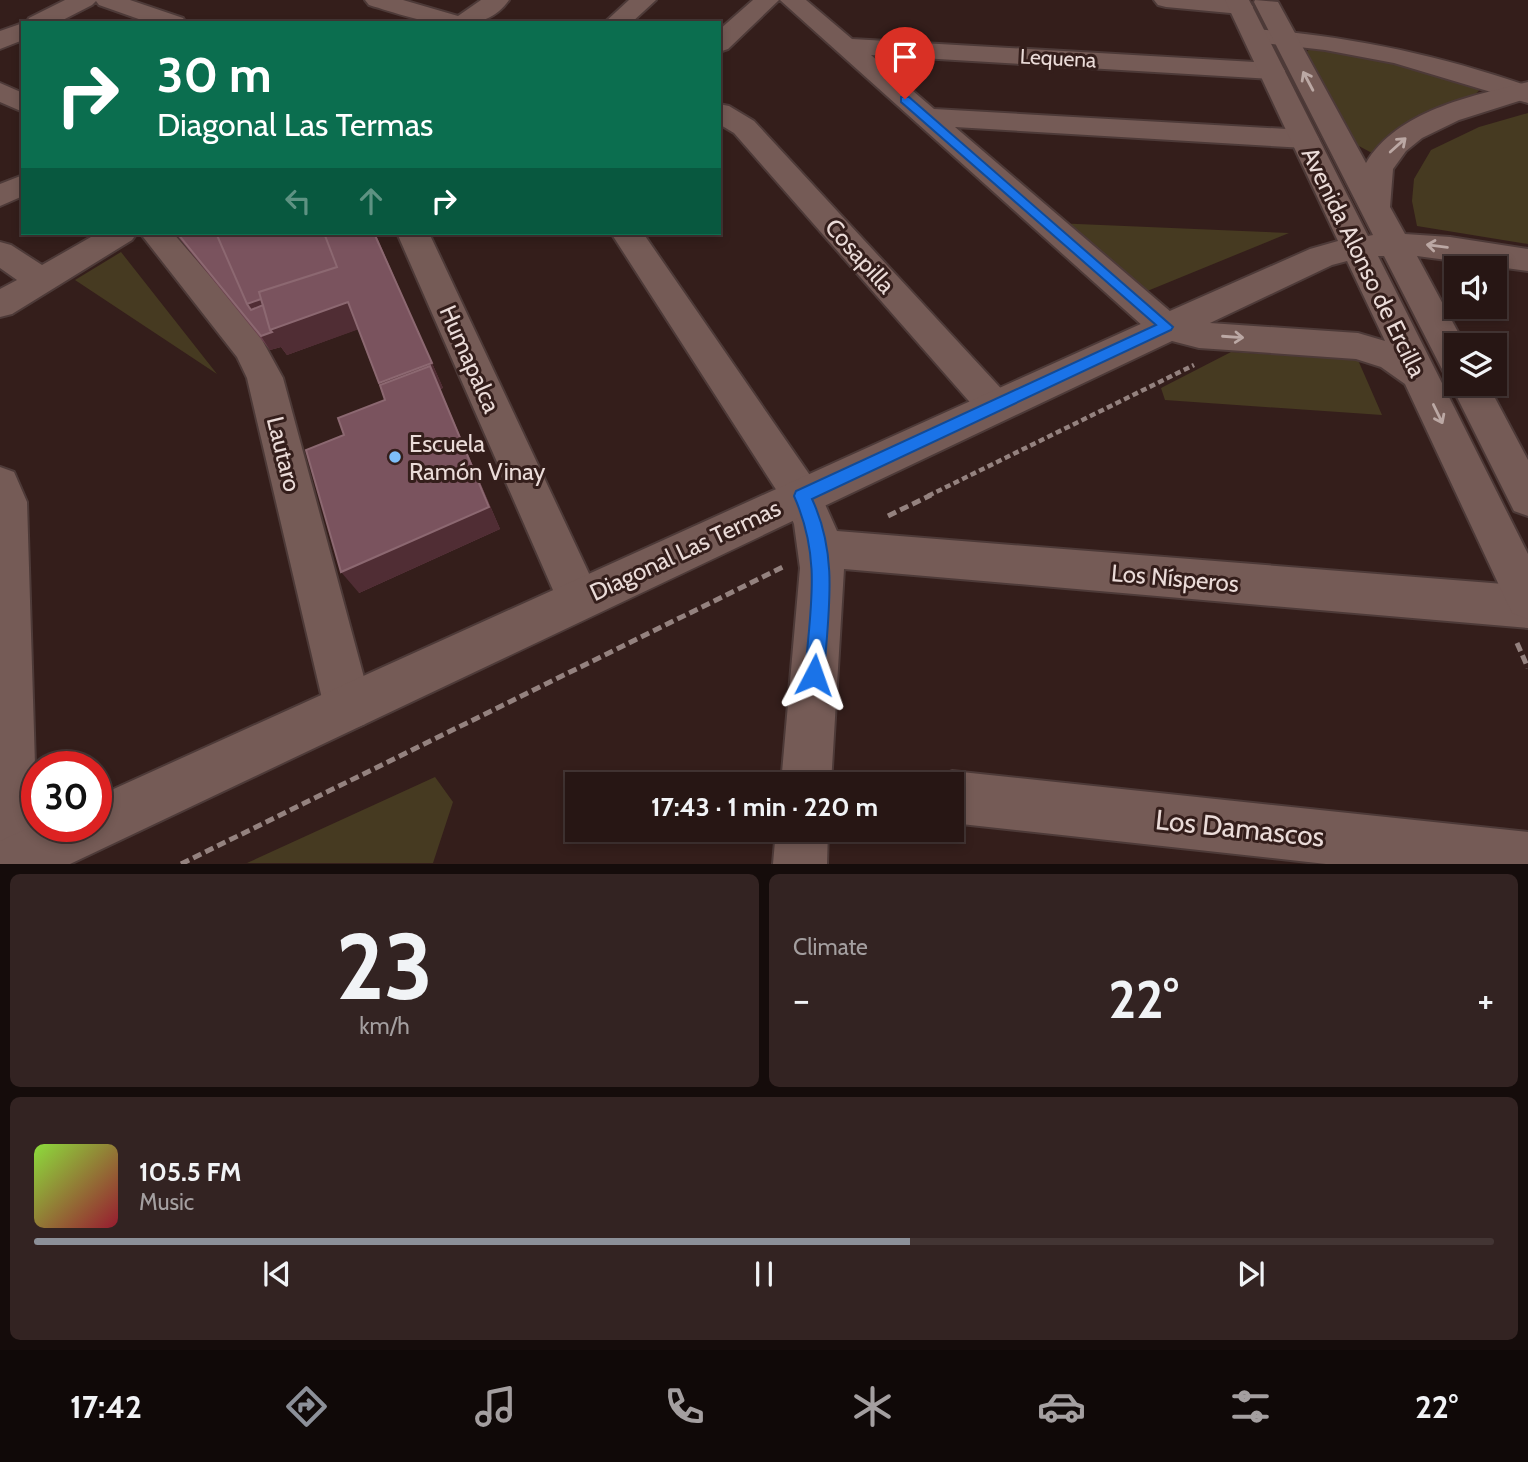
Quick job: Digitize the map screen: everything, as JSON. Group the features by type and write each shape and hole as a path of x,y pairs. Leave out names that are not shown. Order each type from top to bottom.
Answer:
{"street":[{"path":"107,0 168,21"},
{"path":"377,0 450,21"},
{"path":"467,21 497,0"},
{"path":"618,21 644,0"},
{"path":"721,42 767,0"},
{"path":"792,0 1166,327 1199,335 1358,346 1394,359 1419,375"},
{"path":"1166,0 1257,16 1525,92"},
{"path":"42,21 79,1"},
{"name":"Avenida Alonso de Ercilla","path":"1257,16 1272,71 1528,599"},
{"name":"Avenida Alonso de Ercilla","path":"1257,16 1375,206 1444,338"},
{"path":"0,41 21,31"},
{"name":"Lequena","path":"844,46 1272,71"},
{"path":"1375,206 1382,160 1404,139 1434,120 1525,92"},
{"name":"Cosapilla","path":"721,113 744,127 995,406"},
{"path":"926,117 1305,139"},
{"path":"0,196 21,185"},
{"path":"0,305 118,235"},
{"name":"Lautaro","path":"158,235 244,338 265,378 348,707"},
{"name":"Humapalca","path":"414,235 579,599"},
{"path":"628,235 802,496 815,524 821,548 822,568 813,772"},
{"path":"1401,256 1437,246 1528,260"},
{"path":"0,253 41,280"},
{"path":"1401,256 1444,270"},
{"name":"Diagonal Las Termas","path":"112,817 1281,273 1320,269 1362,257 1401,256"},
{"path":"1507,282 1528,286"},
{"path":"1475,396 1528,499"},
{"path":"0,484 7,502 11,863 56,842"},
{"name":"Los Nísperos","path":"821,548 1528,607"},
{"name":"Los Damascos","path":"964,798 1528,859"},
{"path":"800,863 804,842"}],"shaded area":[{"path":"1312,47 1381,58 1482,85 1479,91 1467,100 1429,111 1405,123 1372,153 1357,145 1305,53"},
{"path":"1528,113 1528,244 1417,226 1412,201 1414,179 1431,150 1479,127"},
{"path":"1054,223 1289,233 1140,294"},
{"path":"121,252 217,374 75,280"},
{"path":"1231,352 1358,360 1382,415 1165,400 1161,388"},
{"path":"435,777 453,802 433,863 247,863"}],"building":[{"path":"179,235 217,235 247,304 251,310 263,305 272,332 261,336"},
{"path":"217,235 325,235 337,267 259,292 261,299 247,304"},
{"path":"325,235 375,235 432,363 379,383 348,302 270,330 259,292 337,267"},
{"path":"430,366 489,507 341,572 306,450 344,435 338,418 385,400 380,385"}],"place":[{"name":"Escuela Ramón Vinay","path":"395,457"}],"route":[{"path":"814,675 821,548 815,524 802,496 1166,327 905,99"}]}
